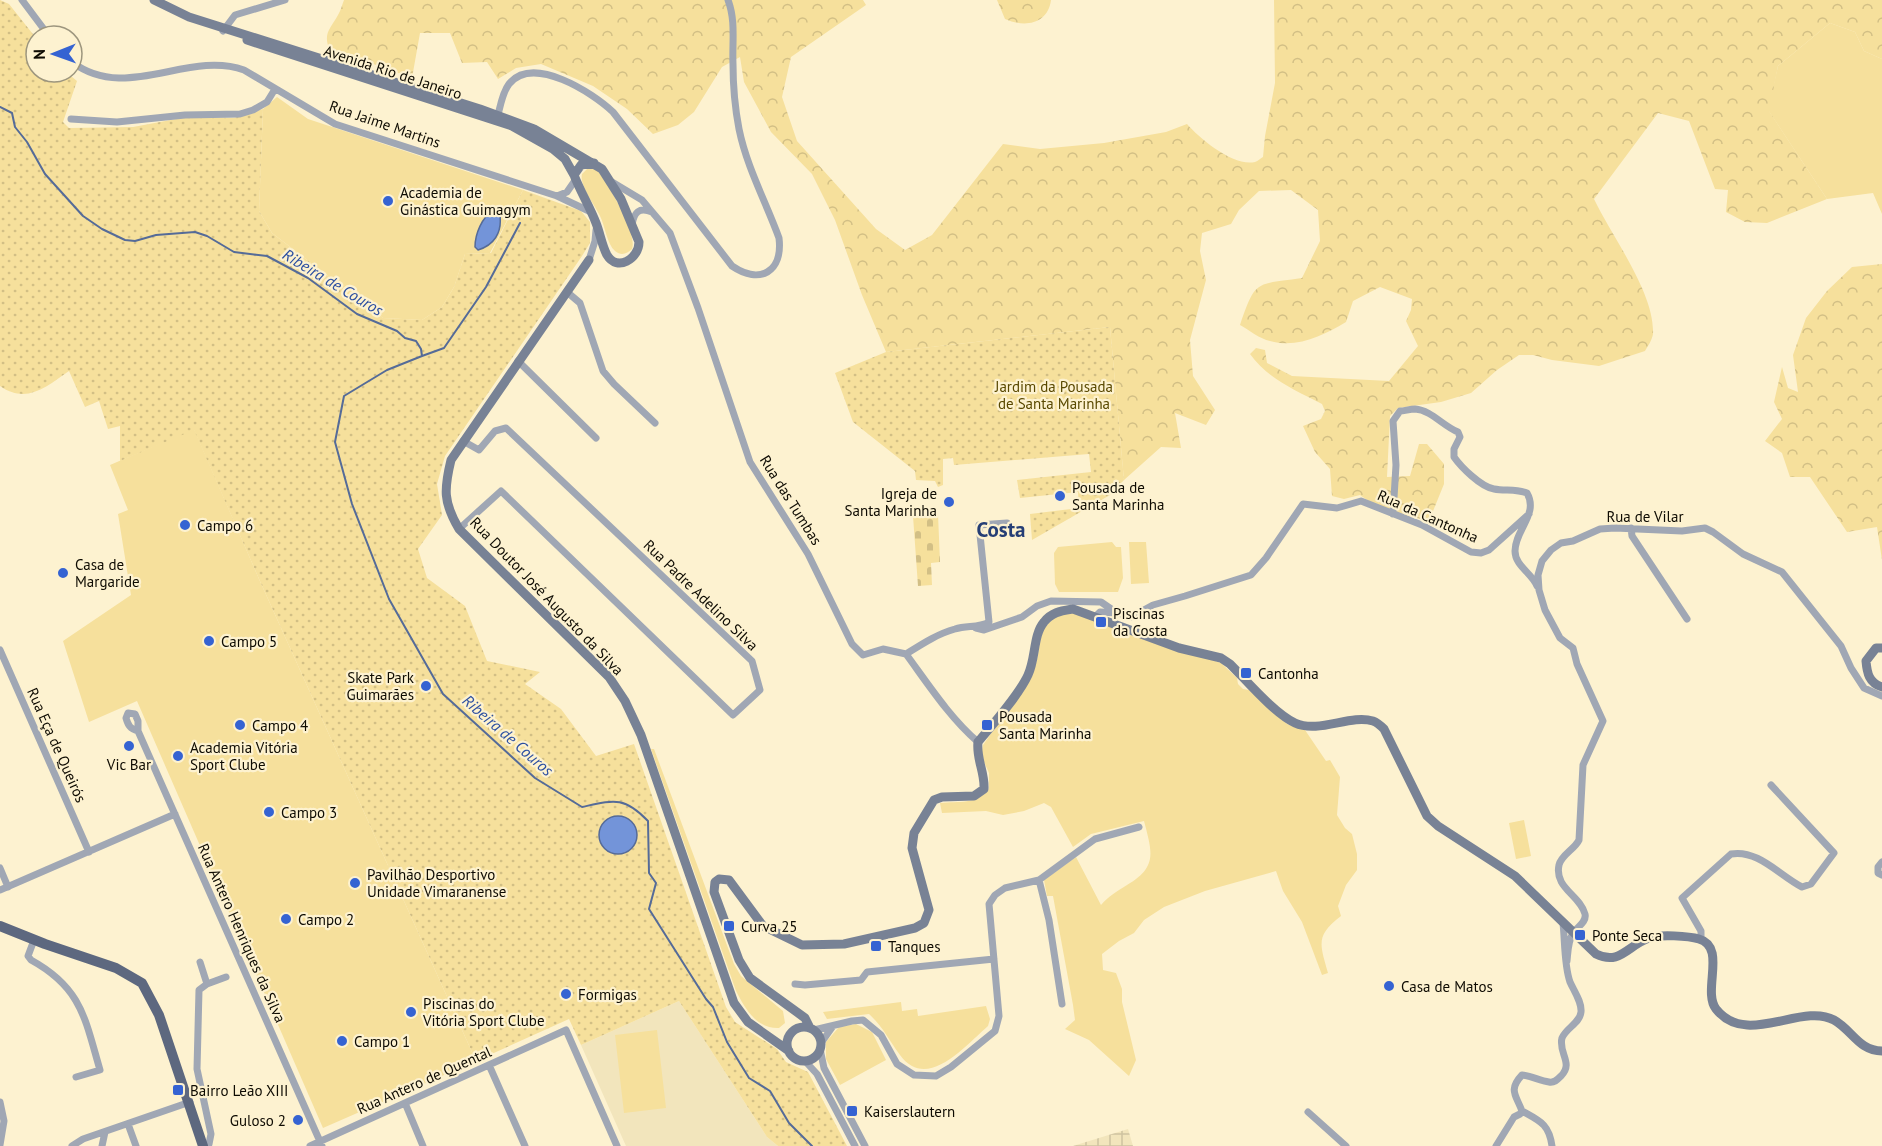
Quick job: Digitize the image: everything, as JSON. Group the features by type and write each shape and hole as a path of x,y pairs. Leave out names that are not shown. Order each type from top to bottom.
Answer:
{"main road":[{"path":"0,926 116,968 142,983 159,1015 204,1146"}],"street":[{"path":"22,0 40,24"},
{"name":"Avenida Rio de Janeiro","path":"154,0 189,17 293,56 497,118 538,139 565,159 597,224 608,256"},
{"path":"224,29 235,15 285,0"},
{"path":"589,260 608,256 615,262 630,261 637,253 639,242 612,182 602,169 534,129 497,118 509,83 527,72 541,72 586,91 613,112 732,266 742,273 755,276 766,273 777,261 780,250 779,238 747,160 739,129 734,90 732,17 728,0"},
{"name":"Rua Jaime Martins","path":"84,69 92,74 113,79 132,79 211,65 232,66 244,70 335,124 557,196 591,212"},
{"path":"71,118 117,122 185,115 240,114 267,102 275,89"},
{"path":"557,196 567,192 581,165 594,163"},
{"path":"612,182 642,200 652,212"},
{"path":"632,225 633,215 638,210 644,209 652,212"},
{"name":"Rua das Tumbas","path":"652,212 670,233 750,462 815,566 852,644 862,655 883,649 906,654"},
{"path":"589,260 596,241 597,224"},
{"name":"Rua Doutor José Augusto da Silva","path":"589,260 450,460 445,485 449,512 459,529 609,677 625,701 644,742 734,1003 748,1022 789,1051"},
{"path":"567,292 580,303 603,371 656,423"},
{"path":"518,361 596,438"},
{"path":"1393,514 1396,465 1394,421 1400,411 1416,409 1458,432 1460,437 1454,449 1454,457 1461,467 1492,489 1519,490 1527,493 1531,500 1529,514 1517,540 1515,551 1517,562 1529,573 1539,590"},
{"name":"Rua Padre Adelino Silva","path":"459,529 501,491 733,715 760,690 752,661 506,428 495,431 479,450 463,441"},
{"name":"Rua da Cantonha","path":"1096,616 1101,612 1118,613 1131,617 1153,604 1251,575 1266,558 1303,504 1337,508 1361,501 1422,525 1471,552 1480,553 1489,550 1529,514"},
{"path":"978,742 970,736 906,654 938,635 958,627 981,626 989,622 979,525 1007,523"},
{"path":"1631,528 1632,536 1688,619"},
{"name":"Rua de Vilar","path":"1573,933 1584,920 1585,914 1578,902 1564,888 1560,879 1559,866 1562,859 1577,846 1579,840 1583,765 1603,721 1577,664 1574,648 1560,638 1553,627 1539,590 1538,575 1542,561 1551,550 1561,543 1573,541 1600,529 1682,531 1705,528 1743,554 1782,572 1841,646 1864,688 1882,696"},
{"path":"968,627 984,630 1022,617 1037,606 1051,601 1101,602 1118,613"},
{"path":"865,1146 824,1068 820,1038 805,1018 750,978 739,960 714,892 715,882 719,879 729,880 763,926 802,945 844,944 915,928 924,923 929,910 912,848 914,833 934,801 942,797 974,796 984,789 985,778 977,755 978,742 1028,676 1035,657 1037,633 1044,621 1056,611 1072,609 1179,648 1221,658 1280,713 1295,723 1311,727 1362,720 1373,721 1384,729 1427,816 1438,826 1515,876 1596,954 1606,959 1615,958 1649,938 1662,936 1701,939 1709,945 1714,958 1711,996 1715,1008 1726,1018 1741,1025 1761,1025 1814,1016 1833,1019 1865,1048 1882,1051"},
{"path":"1882,648 1876,648 1866,661 1868,675 1875,685 1882,687"},
{"name":"Rua Eça de Queirós","path":"0,650 3,664 89,852"},
{"name":"Rua Antero Henriques da Silva","path":"138,731 321,1144"},
{"path":"1701,939 1701,931 1682,898 1731,854 1741,852 1767,863 1802,887 1811,884 1834,853 1772,785"},
{"path":"0,891 175,814"},
{"path":"767,1035 792,1033 801,1028 812,1029 863,1020 881,1035 897,1064 914,1075 936,1076 951,1067 995,1031 999,1016 989,904 994,895 1005,888 1039,880 1095,839 1139,827"},
{"path":"1882,862 1878,867 1878,873 1882,875"},
{"path":"0,868 8,887"},
{"path":"1039,880 1049,920 1062,1004"},
{"path":"1552,1146 1550,1135 1544,1124 1522,1111 1514,1094 1515,1082 1522,1075 1548,1082 1556,1081 1566,1071 1567,1062 1562,1048 1562,1039 1567,1030 1578,1020 1581,1012 1580,1002 1569,980 1563,922"},
{"path":"1567,961 1569,943 1573,933"},
{"path":"34,940 28,956 60,980 76,998 85,1019 100,1071 76,1077"},
{"path":"795,984 861,980 867,972 994,959"},
{"path":"200,962 207,984"},
{"path":"204,1146 209,1144 211,1134 197,1069 199,990 207,984 226,978"},
{"path":"794,1011 792,1033 788,1042 789,1051 796,1058 805,1061 817,1074 855,1146"},
{"path":"805,1061 814,1057 833,1026"},
{"name":"Rua Antero de Quental","path":"310,1146 321,1144 566,1030 617,1146"},
{"path":"489,1065 525,1146"},
{"path":"0,1102 4,1121 0,1145"},
{"path":"72,1146 83,1139 190,1102"},
{"path":"405,1103 423,1146"},
{"path":"1496,1146 1514,1116 1522,1111"},
{"path":"1308,1112 1346,1146"},
{"path":"128,1124 136,1146"},
{"path":"102,1146 105,1132"}],"shaded area":[{"path":"679,1001 767,1137 778,1146 626,1146 581,1045"},
{"path":"1128,1129 1133,1146 1073,1146"}],"green space":[{"path":"0,0 9,4 25,24 24,84 76,84 63,122 69,128 133,127 187,117 234,118 263,109 259,211 272,233 383,318 422,320 442,307 454,287 465,254 491,253 523,190 581,211 590,222 590,243 445,456 437,484 442,515 418,549 427,578 465,606 487,661 540,672 525,684 561,709 596,756 634,744 726,1007 735,1022 777,1049 786,1062 808,1072 847,1146 778,1146 767,1137 679,1001 581,1045 569,1019 476,1061 194,430 120,461 120,426 108,429 99,401 85,407 69,371 45,387 28,394 19,394 0,386"},
{"path":"344,0 863,0 866,5 791,57 782,97 797,141 876,229 905,250 932,235 1003,144 1040,149 1104,143 1166,132 1187,124 1209,144 1237,160 1255,162 1263,157 1275,83 1274,0 1882,0 1882,59 1864,51 1855,32 1830,23 1778,66 1769,111 1827,199 1767,223 1745,222 1726,212 1728,190 1715,189 1689,121 1658,113 1594,199 1631,265 1647,301 1652,318 1653,334 1649,345 1645,351 1599,366 1552,360 1533,355 1519,355 1497,370 1471,393 1441,402 1398,408 1390,416 1387,477 1410,476 1419,444 1427,444 1444,464 1444,484 1429,521 1381,510 1360,495 1344,499 1332,496 1330,469 1315,452 1303,426 1321,419 1325,411 1322,404 1274,377 1250,354 1256,348 1265,350 1267,363 1292,376 1389,381 1418,346 1406,321 1411,310 1412,299 1380,287 1353,301 1346,322 1329,332 1300,342 1270,341 1240,325 1255,291 1266,284 1302,278 1320,241 1318,210 1291,190 1259,191 1239,210 1231,224 1202,233 1200,251 1206,280 1190,340 1193,376 1215,410 1206,425 1175,413 1181,448 1161,447 1124,480 1110,327 886,352 862,295 835,220 812,174 771,132 744,82 740,57 722,67 694,112 678,125 653,134 627,109 593,86 541,64 516,68 498,79 487,62 462,63 450,33 420,33 412,78 329,48 327,34"},
{"path":"997,0 1051,0 1049,8 1040,19 1020,23 1005,19"},
{"path":"1830,23 1855,32 1864,51 1882,59 1882,214 1873,193 1827,199 1768,110 1778,66"},
{"name":"Academia de Ginástica Guimagym","path":"277,97 308,119 523,190 490,253 465,254 454,287 442,307 422,320 383,318 272,233 259,211 263,109"},
{"path":"589,167 596,168 626,220 633,241 632,249 626,253 619,254 612,248 600,216 585,189 582,174"},
{"path":"1882,264 1882,560 1877,527 1847,532 1810,477 1790,477 1782,453 1765,441 1782,419 1774,402 1782,367 1788,388 1798,392 1793,355 1806,318 1827,291 1852,267"},
{"name":"Jardim da Pousada de Santa Marinha","path":"1110,327 1124,480 1110,495 1032,540 1030,514 1079,508 1078,492 1020,498 1017,480 1091,472 1089,454 954,465 953,458 943,459 943,485 938,487 935,481 916,480 915,471 853,422 835,373 886,352"},
{"path":"194,429 476,1061 323,1128 137,701 89,722 63,641 131,595 118,514 128,510 110,465"},
{"path":"938,514 940,562 931,563 932,585 918,586 913,516"},
{"path":"1112,542 1116,547 1121,547 1123,578 1118,592 1059,592 1055,584 1054,553 1058,547"},
{"path":"1129,542 1146,542 1149,583 1131,584"},
{"path":"1059,613 1079,613 1221,663 1237,678 1238,684 1243,689 1249,690 1287,724 1305,730 1326,761 1330,760 1340,777 1337,815 1352,834 1357,854 1357,870 1346,885 1338,906 1341,916 1323,935 1323,955 1328,973 1322,975 1302,922 1283,891 1276,871 1205,891 1164,907 1144,920 1134,933 1102,954 1103,970 1116,973 1122,989 1122,1002 1136,1060 1129,1076 1089,1040 1065,1029 1075,1020 1073,1005 1053,896 1047,896 1044,880 1076,857 1101,905 1137,878 1148,865 1150,850 1144,821 1091,834 1073,847 1051,807 1044,803 1024,811 1003,815 986,811 942,813 940,803 973,800 989,789 989,773 981,755 983,745 1032,676 1042,630"},
{"path":"651,749 654,749 734,964 741,976 783,1011 785,1023 779,1028 764,1025 752,1016 736,991"},
{"path":"1524,820 1531,856 1516,859 1509,823"},
{"path":"901,1002 902,1011 917,1009 918,1016 986,1006 990,1019 988,1026 957,1054 934,1067 922,1069 911,1065 900,1055 869,1014 827,1019 823,1012"},
{"path":"856,1024 872,1032 886,1060 840,1085 826,1059 826,1042 839,1027"},
{"path":"657,1030 666,1108 624,1113 615,1035"}],"water":[{"path":"493,211 500,216 500,228 493,242 478,250 475,242 478,231 482,222"},
{"path":"618,816 632,821 637,835 632,849 618,854 604,849 599,835 604,821"}],"waterway":[{"name":"Ribeira de Couros","path":"0,107 12,113 15,127 27,142 45,174 83,216 102,229 125,240 135,241 156,235 195,232 207,236 234,252 267,256 308,278 357,314 397,331 405,338 416,341 422,356 387,370 344,396 335,442 352,504 389,599 443,694 535,778 582,807 618,802 632,807 648,821 649,873 656,883 649,909 713,1007 727,1042 749,1078 770,1091 789,1123 812,1146"},
{"name":"Ribeira de Couros","path":"422,356 444,348 486,287 520,223"}],"place":[{"name":"Academia de Ginástica Guimagym","path":"388,201"},
{"name":"Pousada de Santa Marinha","path":"1060,496"},
{"name":"Igreja de Santa Marinha","path":"949,502"},
{"name":"Campo 6","path":"185,525"},
{"name":"Casa de Margaride","path":"63,573"},
{"name":"Piscinas da Costa","path":"1101,622"},
{"name":"Campo 5","path":"209,641"},
{"name":"Cantonha","path":"1246,673"},
{"name":"Skate Park Guimarães","path":"426,686"},
{"name":"Campo 4","path":"240,725"},
{"name":"Pousada Santa Marinha","path":"987,725"},
{"name":"Vic Bar","path":"129,746"},
{"name":"Academia Vitória Sport Clube","path":"178,756"},
{"name":"Campo 3","path":"269,812"},
{"name":"Pavilhão Desportivo Unidade Vimaranense","path":"355,883"},
{"name":"Campo 2","path":"286,919"},
{"name":"Curva 25","path":"729,926"},
{"name":"Ponte Seca","path":"1580,935"},
{"name":"Tanques","path":"876,946"},
{"name":"Casa de Matos","path":"1389,986"},
{"name":"Formigas","path":"566,994"},
{"name":"Piscinas do Vitória Sport Clube","path":"411,1012"},
{"name":"Campo 1","path":"342,1041"},
{"name":"Bairro Leão XIII","path":"178,1090"},
{"name":"Kaiserslautern","path":"852,1111"},
{"name":"Guloso 2","path":"298,1120"}],"district":[{"name":"Costa","path":"1001,529"}]}
